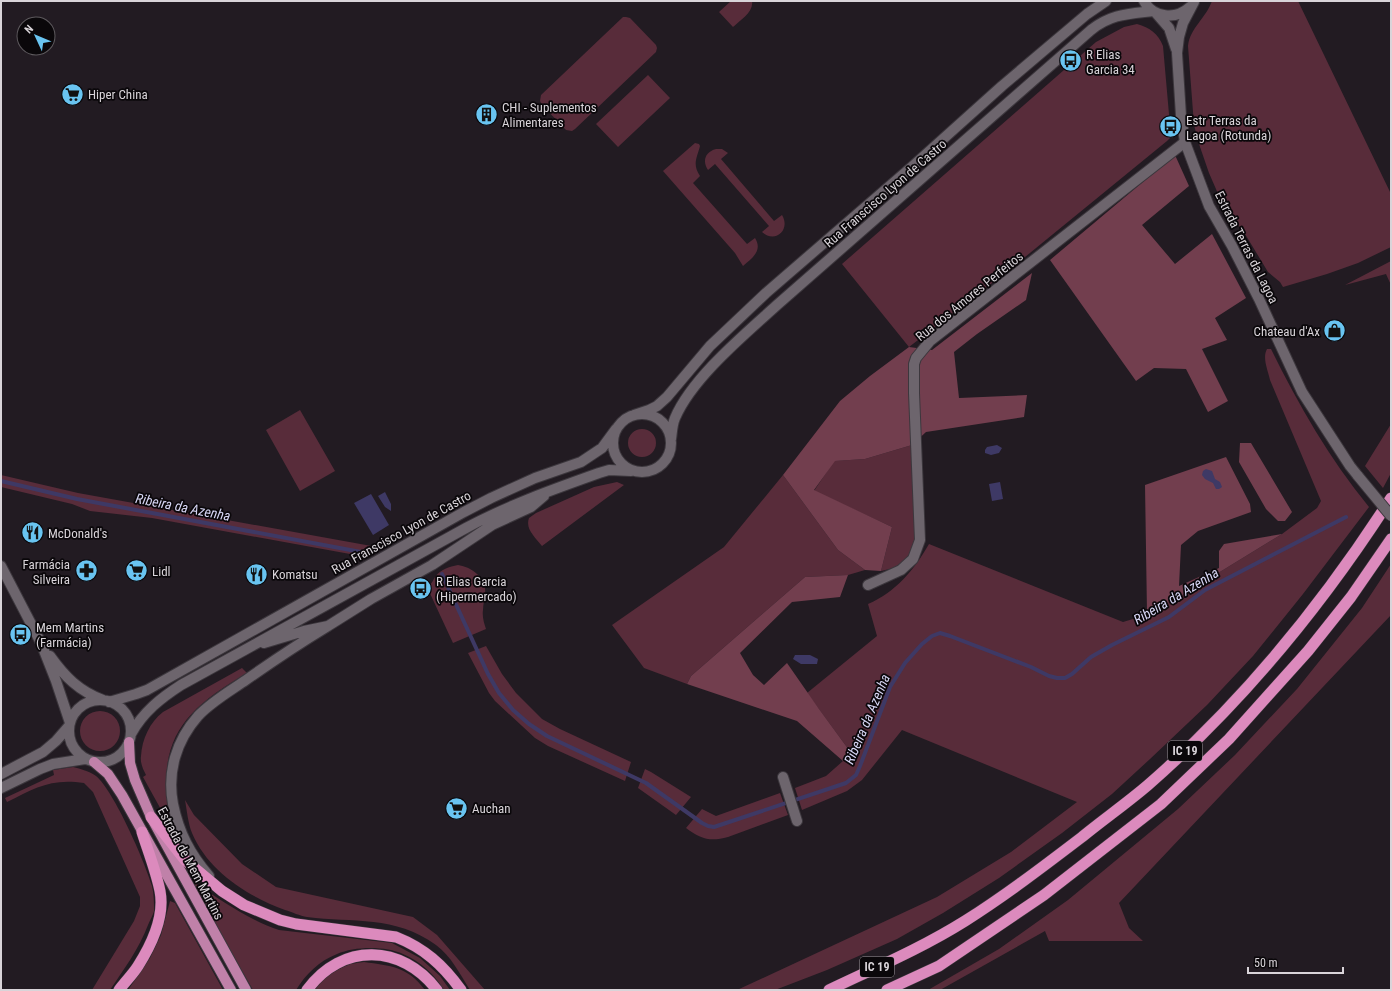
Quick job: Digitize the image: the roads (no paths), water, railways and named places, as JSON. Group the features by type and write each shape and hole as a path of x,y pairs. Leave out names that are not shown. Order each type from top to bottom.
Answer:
{"highway":[{"name":"IC 19","path":"829,990 924,944 964,921 1030,877 1147,786 1237,699 1268,664 1351,559 1391,498"},
{"name":"IC 19","path":"887,990 939,966 1044,895 1161,804 1263,703 1308,651 1351,597 1391,539"},
{"path":"151,817 185,860 222,891 244,905 280,920 296,924 384,935 402,939 442,966 461,990"},
{"path":"119,990 144,956 154,937 160,918 160,891 142,832"},
{"path":"307,990 318,977 337,964 359,955 370,954 391,956 410,965 437,990"},
{"path":"900,990 939,966"}],"main road":[{"name":"Estrada de Mem Martins","path":"130,738 130,763 135,780 151,817 246,990"},
{"name":"Estrada de Mem Martins","path":"89,760 108,774 122,795 231,990"}],"street":[{"name":"Rua Franscisco Lyon de Castro","path":"634,415 657,406 667,397 710,346 766,293 914,165 1008,80 1087,14 1106,1"},
{"name":"Estrada Terras da Lagoa","path":"1144,1 1169,28 1177,53"},
{"name":"Rua Franscisco Lyon de Castro","path":"670,439 674,420 681,406 714,364 736,342 1100,22 1123,14 1154,11 1166,16 1174,15 1182,13 1194,2"},
{"name":"Estrada Terras da Lagoa","path":"1194,2 1183,23 1177,53 1181,116 1185,142 1209,206 1232,246 1259,299 1302,392 1350,466 1391,516"},
{"name":"Rua dos Amores Perfeitos","path":"868,585 901,570 913,559 920,540 914,393 914,364 916,358 930,341 1185,142"},
{"path":"1,788 53,764 89,760 103,762 115,758 125,750 136,725 147,711 166,695 243,650 495,513 552,490 609,470 650,472 657,468 668,456 670,439 664,424 650,415 634,415 621,423 616,429 613,437 612,445 618,461 631,471"},
{"name":"Rua Franscisco Lyon de Castro","path":"107,701 147,690 356,571 484,501 535,478 581,462 602,448 616,429"},
{"path":"222,891 190,852 175,814 171,792 171,776 176,753 188,729 198,716 212,704 277,658 371,599 432,565 492,526 530,507 552,490"},
{"path":"1,566 41,643 56,681 70,725"},
{"path":"243,650 328,626"},
{"path":"41,643 55,664 75,685 86,693 107,701 122,709 127,716 130,725 130,738"},
{"path":"89,760 77,753 72,745 69,736 72,717 86,704 95,701 107,701"},
{"path":"1,774 43,752 56,741 70,725"},
{"path":"784,781 797,821"}],"waterway":[{"name":"Ribeira da Azenha","path":"1,481 77,499 361,552"},
{"name":"Ribeira da Azenha","path":"442,574 488,674 499,693 513,710 529,724 547,736 646,783 702,823 714,827 846,783 856,775 890,687 905,663 922,644 932,636 940,633 950,636 1031,667 1049,676 1065,678 1072,674 1091,657 1169,617 1205,590 1346,517"}],"place":[{"name":"R Elias Garcia 34","path":"1071,61"},
{"name":"Hiper China","path":"72,94"},
{"name":"CHI - Suplementos Alimentares","path":"487,114"},
{"name":"Estr Terras da Lagoa (Rotunda)","path":"1171,127"},
{"name":"Chateau d'Ax","path":"1335,331"},
{"name":"McDonald's","path":"32,533"},
{"name":"Farmácia Silveira","path":"86,571"},
{"name":"Lidl","path":"137,571"},
{"name":"Komatsu","path":"257,574"},
{"name":"R Elias Garcia (Hipermercado)","path":"421,588"},
{"name":"Mem Martins (Farmácia)","path":"20,634"},
{"name":"Auchan","path":"457,808"}]}
